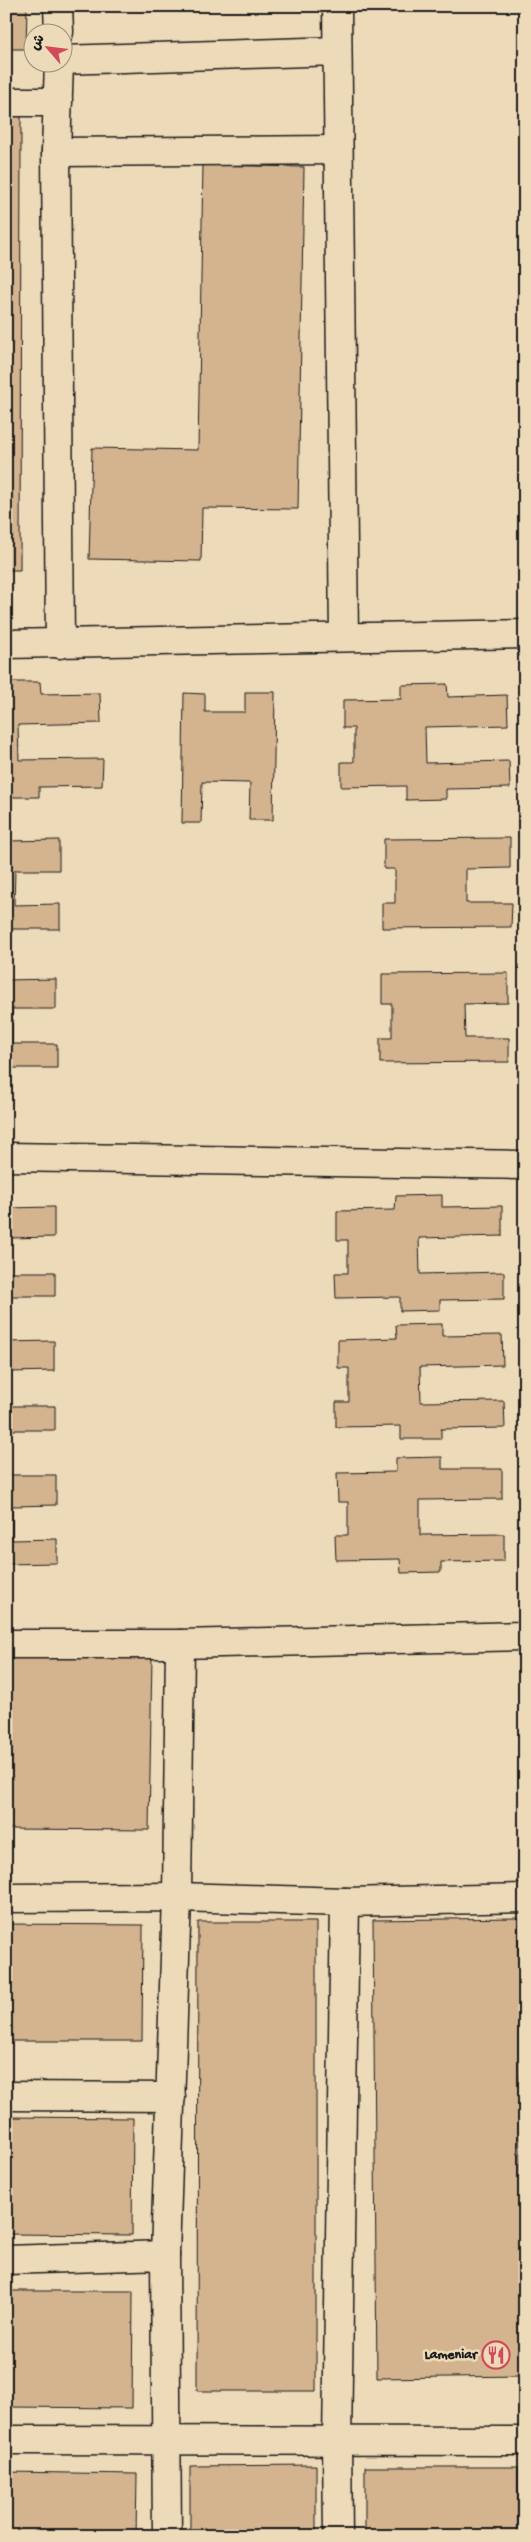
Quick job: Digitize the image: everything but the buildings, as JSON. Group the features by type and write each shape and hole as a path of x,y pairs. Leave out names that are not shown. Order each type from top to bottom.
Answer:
{"street":[{"path":"58,6 59,22"},
{"path":"338,6 337,150 344,637"},
{"path":"72,60 337,51"},
{"path":"59,72 56,152 60,644"},
{"path":"6,102 58,102"},
{"path":"56,152 337,150"},
{"path":"6,644 525,634"},
{"path":"6,1157 525,1165"},
{"path":"6,1644 180,1644 525,1636"},
{"path":"167,2536 168,2441 165,2255 177,1897 180,1644"},
{"path":"6,1898 177,1897 345,1902 525,1898"},
{"path":"338,2536 337,2442 345,1902"},
{"path":"6,2096 171,2097"},
{"path":"6,2260 165,2255"},
{"path":"6,2440 525,2441"}],"place":[{"name":"Lameniar","path":"496,2355"}]}
